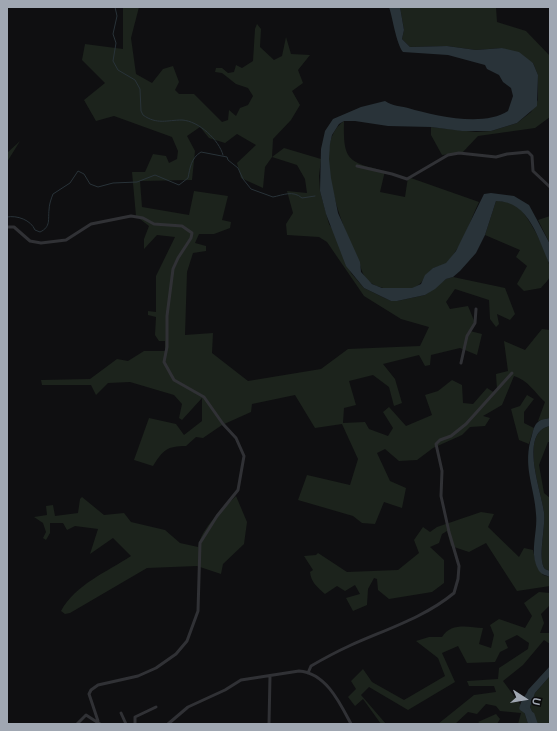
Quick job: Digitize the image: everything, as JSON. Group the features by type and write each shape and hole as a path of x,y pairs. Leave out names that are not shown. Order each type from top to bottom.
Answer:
{"street":[{"path":"357,166 392,174 407,180 448,155 459,153 496,157 507,154 528,152 532,158 533,171 550,187"},
{"path":"7,226 14,227 30,241 41,243 66,240 91,224 132,216 143,218 154,224 182,226 191,231 191,238 173,270 167,316 167,347 164,362 174,380 204,397 223,424 236,438 244,456 238,492 217,516 200,543 198,611 187,641 172,658 143,674 104,683 94,687 89,694 99,723"},
{"path":"461,363 467,336 475,323 476,308"},
{"path":"308,672 311,666 350,645 384,632 433,607 454,593 460,566 449,532 441,496 442,471 436,444 440,440 451,436 466,424 512,373"},
{"path":"168,724 188,707 225,690 240,680 298,671 308,672 326,685 351,724"},
{"path":"269,724 270,676"},
{"path":"135,724 135,717 156,706"},
{"path":"121,713 126,724"},
{"path":"77,724 86,715 99,723"}],"shaded area":[{"path":"123,7 139,7 131,38 136,74 152,83 163,69 173,66 179,82 175,90 179,94 194,94 222,122 228,120 229,110 236,116 240,108 248,105 253,96 248,88 236,84 222,73 215,72 216,68 222,68 228,73 234,72 236,65 242,68 253,61 255,29 257,24 261,29 260,47 274,60 282,56 286,37 291,54 310,55 298,70 303,83 292,91 300,105 291,120 273,139 272,157 284,148 321,159 319,176 320,191 329,224 334,231 351,273 364,288 391,301 397,301 425,295 446,279 453,277 505,288 515,314 510,320 497,314 499,324 496,327 490,319 489,300 455,289 446,302 450,309 468,306 475,323 470,331 482,334 477,355 460,348 431,355 430,365 425,366 419,355 383,364 395,379 402,403 394,406 389,387 373,375 349,381 356,405 344,408 343,423 365,422 369,429 388,436 393,428 383,412 389,407 406,426 432,415 425,395 438,391 452,380 462,385 463,403 473,404 487,388 495,393 497,390 496,374 508,371 504,341 525,350 542,329 550,330 550,418 538,421 545,402 523,380 514,376 502,405 483,416 490,418 485,426 470,427 462,435 433,448 417,460 399,461 385,449 377,453 390,481 406,488 402,508 384,502 375,524 362,523 353,516 298,500 307,475 350,485 358,459 342,424 315,428 295,395 252,404 251,412 222,425 203,438 196,437 186,446 174,447 166,450 153,466 134,460 149,418 176,424 184,435 202,421 202,398 182,420 179,418 182,404 174,395 130,382 108,383 96,395 91,385 42,385 41,380 90,379 117,359 128,361 144,351 165,351 165,341 159,341 155,335 156,317 148,315 148,311 156,312 156,276 175,237 157,235 144,249 144,239 149,226 136,216 132,172 145,172 153,154 166,156 169,163 177,159 178,151 172,137 114,116 96,121 84,100 105,83 82,60 85,44 123,49","holes":["200,127 209,138 225,143 237,134 256,145 237,163 241,178 263,188 265,167 272,157 297,165 305,179 307,193 287,191 293,213 286,224 287,235 319,237 327,242 364,296 401,319 429,327 420,346 348,349 321,369 248,381 212,353 213,333 185,335 187,272 193,253 206,251 206,246 195,243 199,234 214,234 230,228 231,222 222,220 228,196 194,191 189,215 142,207 140,181 192,180 195,151 187,136"]},
{"path":"389,7 400,7 404,30 402,39 410,47 447,46 476,50 502,48 519,52 533,63 538,75 537,106 517,123 491,131 462,131 431,127 388,126 355,121 344,121 339,124 332,135 330,144 329,159 331,178 338,213 360,262 361,272 372,284 382,288 412,288 421,284 425,275 433,268 446,263 456,251 484,194 491,193 514,196 529,205 550,244 550,265 537,234 525,215 517,207 508,203 496,201 485,235 476,253 453,277 446,279 435,289 425,295 391,301 364,288 346,266 326,214 320,191 321,149 325,131 333,119 361,107 385,101 396,106 445,117 473,119 486,118 498,116 508,111 513,96 511,88 503,82 499,75 487,69 485,65 448,55 403,52 397,37"},
{"path":"400,7 496,7 497,22 526,31 550,56 550,117 535,128 478,136 462,153 442,155 431,135 431,127 476,132 491,131 517,123 531,112 538,100 538,75 533,63 502,48 476,50 447,46 410,47 402,39 404,30"},
{"path":"344,121 345,144 350,157 355,162 362,165 385,171 380,192 405,197 408,177 479,202 459,246 450,260 446,264 432,269 416,287 397,290 380,287 368,281 363,273 338,209 332,188 329,168 329,149 334,133"},
{"path":"20,141 7,162 7,153"},
{"path":"496,201 507,202 517,206 527,218 539,239 548,260 550,269 550,276 541,288 524,291 517,284 527,266 516,257 520,250 485,235"},
{"path":"550,216 550,244 538,220"},
{"path":"527,395 534,399 524,412 524,423 534,428 529,444 519,440 511,409 520,406"},
{"path":"550,418 550,426 540,431 535,439 534,464 544,512 542,558 545,569 550,571 550,577 539,571 535,562 534,549 536,514 528,466 528,456 533,430 538,422"},
{"path":"550,426 550,442 548,442 539,465 544,493 550,498 550,571 545,569 542,558 544,512 534,464 534,451 535,439 540,431"},
{"path":"236,496 247,522 244,544 223,564 221,574 197,566 147,568 70,613 65,614 61,611 67,602 83,586 131,556 113,538 90,554 98,529 75,526 67,530 63,523 50,523 50,533 46,540 43,538 46,532 43,523 34,517 47,515 46,506 53,505 55,516 78,513 80,499 82,497 104,515 124,513 131,522 165,530 180,543 198,547 200,540 208,526"},
{"path":"481,512 494,514 488,527 519,557 524,548 533,550 536,563 543,575 550,577 550,586 517,591 486,543 469,552 451,546 447,531 442,534 439,543 430,547 444,560 444,583 432,592 389,599 378,590 377,579 374,578 368,589 367,605 353,611 346,598 360,594 355,585 345,591 337,586 325,594 313,582 310,572 313,570 304,556 316,555 318,553 347,572 398,570 419,553 414,540 423,527 430,532 437,527"},
{"path":"539,592 550,593 549,606 541,614 544,623 540,633 550,633 550,644 544,640 523,665 503,681 523,708 528,724 518,724 521,713 500,711 496,706 486,704 477,714 468,712 455,724 438,724 474,695 496,692 494,686 469,686 467,681 498,679 499,668 528,649 529,643 517,635 505,641 508,648 500,652 495,662 467,663 458,646 442,653 455,682 408,710 369,687 361,695 386,724 381,724 363,699 355,706 348,697 356,689 351,681 363,669 372,682 404,700 445,676 438,658 416,641 429,637 442,637 446,632 455,627 461,626 483,628 479,644 491,648 494,635 490,625 499,619 525,628 532,616 524,603"},
{"path":"550,666 550,676 535,693 530,707 538,724 528,724 523,708 528,690"},
{"path":"550,676 550,724 538,724 530,707 535,693"},
{"path":"496,714 500,719 497,724 481,724 478,722"}],"waterway":[{"path":"115,7 117,16 113,34 116,43 113,61 118,70 135,80 140,89 141,111 143,115 158,121 182,120 195,124 213,138 221,149 223,155"},
{"path":"7,217 23,219 30,223 35,230 40,232 46,228 49,220 49,206 53,194 70,183 78,171 84,174 90,184 98,187 113,183 137,182 155,175 179,185 188,178 193,160 201,152 227,157 228,160 238,168 243,179 251,189 273,197 284,194 295,194 302,198 315,196"},
{"path":"530,693 522,708 532,715 535,724"}]}
